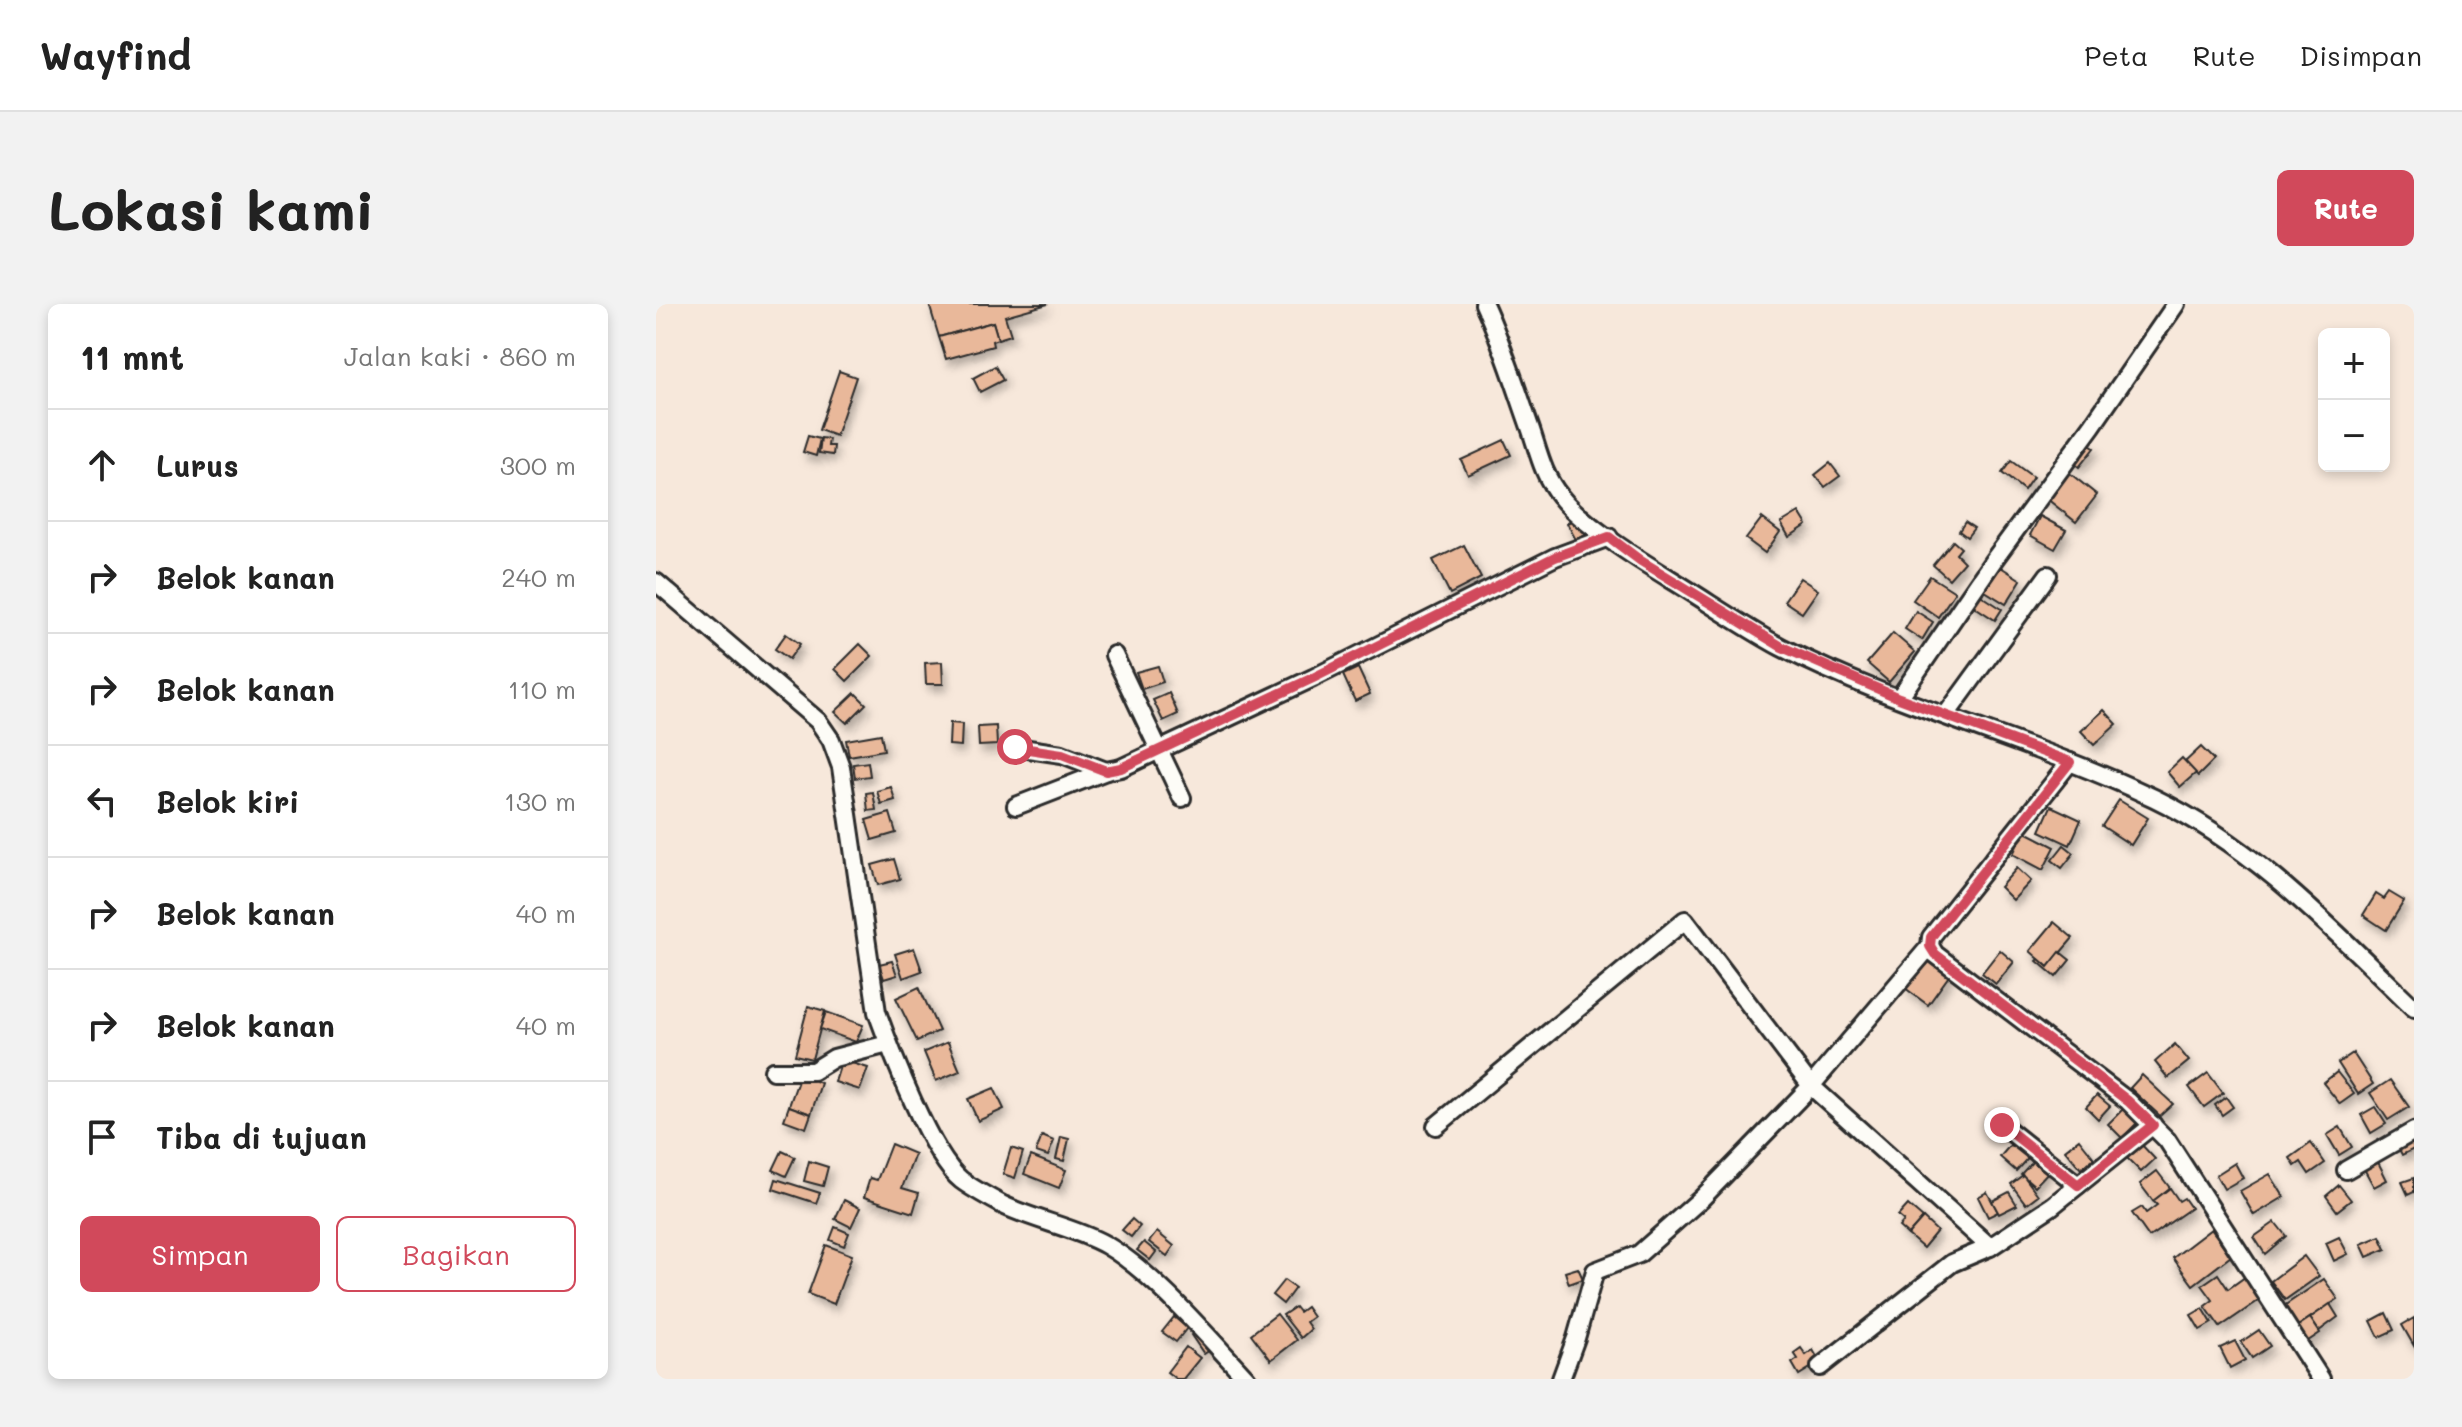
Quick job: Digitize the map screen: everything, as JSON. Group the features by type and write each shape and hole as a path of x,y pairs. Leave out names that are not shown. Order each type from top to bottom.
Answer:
{"street":[{"path":"1484,304 1533,435 1542,469 1565,503 1609,537 1641,561 1782,647 1899,698 2070,762 2156,799 2217,832 2290,889 2414,1008"},
{"path":"1899,698 2176,304"},
{"path":"1016,806 1121,768 1313,678 1555,557 1609,537"},
{"path":"1946,715 2048,575"},
{"path":"656,582 818,721 831,740 843,781 877,1012 888,1044 940,1156 961,1180 1004,1205 1106,1245 1143,1274 1213,1341 1247,1379"},
{"path":"1114,655 1182,798"},
{"path":"1015,747 1062,754 1106,771"},
{"path":"1561,1379 1595,1271 1639,1254 1702,1198 1811,1086 1930,946 1931,937 2070,762"},
{"path":"1436,1126 1685,920 1811,1086 1990,1247"},
{"path":"1930,946 1935,954 2117,1092 2167,1140 2321,1379"},
{"path":"773,1071 813,1071 834,1058 888,1044"},
{"path":"2002,1125 2078,1185"},
{"path":"1820,1367 1952,1263 1990,1247 2052,1206 2153,1125"},
{"path":"2346,1170 2414,1131"}],"building":[{"path":"929,304 1048,304 1005,316 1011,335 998,339 993,322 939,337"},
{"path":"993,322 998,339 992,341 993,346 946,359 939,337"},
{"path":"995,366 1003,380 980,392 973,378"},
{"path":"839,371 856,377 836,436 819,430"},
{"path":"808,436 820,439 816,456 803,452"},
{"path":"821,438 829,439 828,446 834,446 833,455 819,453"},
{"path":"1504,440 1511,455 1468,475 1461,460"},
{"path":"2083,440 2094,448 2079,467 2069,459"},
{"path":"2011,461 2033,477 2024,490 2002,473"},
{"path":"1830,463 1840,476 1825,487 1815,475"},
{"path":"2062,467 2097,495 2076,522 2041,494"},
{"path":"1799,512 1807,525 1789,537 1781,523"},
{"path":"2040,516 2066,530 2055,549 2030,535"},
{"path":"1577,518 1586,536 1576,540 1567,523"},
{"path":"1762,518 1780,532 1765,553 1746,539"},
{"path":"1965,522 1974,528 1967,537 1959,531"},
{"path":"1953,541 1961,548 1956,554 1964,562 1949,579 1933,565"},
{"path":"1464,545 1481,578 1450,594 1433,560"},
{"path":"1993,562 2021,580 2006,604 1977,586"},
{"path":"1930,576 1955,592 1938,617 1913,600"},
{"path":"1800,578 1818,590 1802,613 1784,601"},
{"path":"1976,592 2002,609 1995,620 1969,603"},
{"path":"1916,611 1933,622 1922,640 1905,629"},
{"path":"1893,633 1915,652 1889,682 1867,663"},
{"path":"786,634 800,644 789,659 775,649"},
{"path":"860,644 872,656 847,681 835,669"},
{"path":"942,662 943,684 926,684 925,663"},
{"path":"1158,666 1163,682 1142,689 1136,672"},
{"path":"1358,668 1370,694 1355,701 1343,675"},
{"path":"855,693 866,704 847,723 835,712"},
{"path":"1169,693 1178,714 1163,721 1153,700"},
{"path":"2104,710 2117,724 2094,745 2081,731"},
{"path":"950,723 962,724 961,746 949,745"},
{"path":"996,726 997,745 979,746 978,727"},
{"path":"881,734 884,750 849,756 846,740"},
{"path":"2201,747 2214,760 2198,776 2185,762"},
{"path":"2182,758 2196,773 2180,787 2167,772"},
{"path":"868,762 870,776 855,778 853,764"},
{"path":"891,787 895,800 881,804 877,791"},
{"path":"873,792 876,810 868,811 866,793"},
{"path":"2119,800 2148,818 2131,845 2102,826"},
{"path":"2051,806 2081,820 2070,845 2040,831"},
{"path":"890,813 896,833 872,840 866,820"},
{"path":"2024,831 2055,847 2043,870 2013,854"},
{"path":"2064,845 2074,853 2062,868 2052,860"},
{"path":"894,859 900,879 878,885 872,865"},
{"path":"2017,868 2031,881 2013,900 2000,887"},
{"path":"2389,892 2404,901 2386,930 2363,915 2376,894 2384,899"},
{"path":"2054,922 2073,938 2048,967 2030,951"},
{"path":"914,948 922,971 903,978 895,954"},
{"path":"2000,950 2014,962 1996,984 1982,973"},
{"path":"2060,952 2070,960 2056,977 2037,961 2039,959 2048,967"},
{"path":"1928,956 1951,973 1928,1005 1905,988"},
{"path":"892,961 897,975 884,979 879,964"},
{"path":"919,987 939,1031 917,1041 896,998"},
{"path":"808,1006 825,1011 812,1059 795,1055"},
{"path":"826,1012 863,1025 856,1042 820,1029"},
{"path":"948,1042 960,1071 936,1081 924,1052"},
{"path":"2175,1044 2189,1061 2168,1078 2155,1062"},
{"path":"2353,1053 2373,1084 2358,1094 2338,1063"},
{"path":"842,1060 868,1068 860,1090 835,1082"},
{"path":"2337,1072 2354,1094 2340,1104 2323,1083"},
{"path":"2208,1073 2223,1093 2204,1107 2189,1087"},
{"path":"800,1075 821,1083 811,1114 789,1106"},
{"path":"2142,1075 2173,1104 2160,1116 2130,1088"},
{"path":"2390,1080 2409,1107 2388,1120 2370,1093"},
{"path":"994,1088 1004,1109 978,1121 968,1099"},
{"path":"2097,1095 2110,1106 2098,1119 2086,1107"},
{"path":"2226,1097 2233,1107 2222,1115 2215,1105"},
{"path":"789,1106 811,1114 806,1128 784,1120"},
{"path":"2126,1106 2140,1120 2122,1138 2108,1124"},
{"path":"2375,1107 2386,1124 2371,1133 2361,1115"},
{"path":"2340,1127 2352,1147 2339,1155 2327,1135"},
{"path":"2410,1134 2414,1149 2402,1155 2395,1141"},
{"path":"1042,1136 1054,1141 1048,1156 1036,1152"},
{"path":"1061,1137 1069,1139 1064,1161 1056,1159"},
{"path":"2017,1137 2033,1152 2016,1171 2000,1157"},
{"path":"2079,1139 2094,1158 2081,1169 2065,1150"},
{"path":"2140,1143 2155,1159 2141,1172 2126,1157"},
{"path":"2311,1143 2325,1163 2309,1174 2301,1162 2295,1166 2290,1158"},
{"path":"891,1144 915,1154 902,1188 919,1193 913,1213 864,1197 870,1178 877,1180"},
{"path":"1011,1148 1023,1152 1015,1178 1003,1174"},
{"path":"782,1151 795,1157 786,1176 773,1170"},
{"path":"1031,1156 1066,1170 1059,1188 1024,1174"},
{"path":"2036,1158 2050,1170 2035,1186 2021,1174"},
{"path":"2377,1160 2387,1180 2374,1187 2363,1167"},
{"path":"809,1161 828,1167 823,1186 804,1181"},
{"path":"2235,1163 2243,1178 2224,1189 2216,1175"},
{"path":"2157,1171 2170,1188 2153,1201 2140,1184"},
{"path":"2270,1174 2284,1197 2254,1215 2240,1191"},
{"path":"2023,1175 2038,1195 2026,1204 2011,1184"},
{"path":"2414,1178 2414,1192 2408,1195 2402,1182"},
{"path":"776,1179 820,1193 816,1203 773,1189"},
{"path":"2339,1185 2351,1200 2337,1211 2326,1196"},
{"path":"2170,1188 2179,1201 2184,1198 2191,1208 2149,1237 2132,1213 2142,1207 2146,1213 2157,1205 2153,1201"},
{"path":"1987,1192 1998,1212 1988,1217 1978,1197"},
{"path":"2009,1192 2017,1205 1999,1214 1992,1201"},
{"path":"844,1200 860,1208 851,1227 835,1219"},
{"path":"1908,1205 1923,1218 1908,1235 1899,1227 1904,1221 1898,1216"},
{"path":"1923,1218 1937,1231 1923,1248 1908,1235"},
{"path":"1132,1219 1140,1226 1131,1237 1122,1230"},
{"path":"2275,1222 2286,1236 2265,1254 2254,1237"},
{"path":"835,1227 849,1233 844,1246 830,1240"},
{"path":"2211,1229 2231,1256 2193,1285 2173,1258"},
{"path":"1157,1232 1174,1246 1167,1256 1149,1242"},
{"path":"2380,1236 2386,1249 2367,1257 2361,1244"},
{"path":"2339,1237 2348,1254 2334,1261 2326,1243"},
{"path":"1144,1242 1156,1252 1150,1260 1137,1250"},
{"path":"826,1245 852,1255 834,1304 808,1294"},
{"path":"2304,1256 2319,1276 2285,1300 2271,1281"},
{"path":"1578,1268 1583,1279 1569,1284 1565,1272"},
{"path":"2218,1274 2228,1289 2245,1277 2261,1299 2220,1327 2205,1306 2213,1300 2202,1285"},
{"path":"2324,1279 2338,1299 2295,1328 2281,1308"},
{"path":"1284,1280 1295,1288 1283,1304 1272,1295"},
{"path":"2330,1304 2338,1317 2319,1331 2310,1318"},
{"path":"1295,1307 1299,1312 1306,1307 1313,1317 1306,1322 1311,1329 1301,1338 1283,1315"},
{"path":"2203,1308 2212,1323 2200,1330 2191,1315"},
{"path":"2386,1313 2394,1330 2379,1337 2371,1321"},
{"path":"1277,1314 1297,1340 1271,1360 1251,1334"},
{"path":"1174,1317 1187,1328 1176,1342 1162,1332"},
{"path":"2310,1318 2320,1333 2305,1343 2295,1328"},
{"path":"2414,1318 2414,1346 2402,1325"},
{"path":"2259,1330 2270,1346 2252,1358 2241,1342"},
{"path":"1198,1331 1210,1350 1204,1354 1191,1335"},
{"path":"2235,1341 2245,1360 2230,1368 2220,1348"},
{"path":"1186,1347 1200,1358 1183,1379 1176,1379 1167,1372"},
{"path":"1801,1348 1806,1355 1813,1350 1820,1362 1799,1375 1792,1363 1798,1359 1794,1353"}],"route":[{"path":"1015,747 1062,754 1106,771 1121,768 1313,678 1576,547 1609,537 1641,561 1782,647 1899,698 2070,762 1931,937 1930,946 1935,954 2128,1101 2153,1125 2078,1185 2002,1125"}]}
